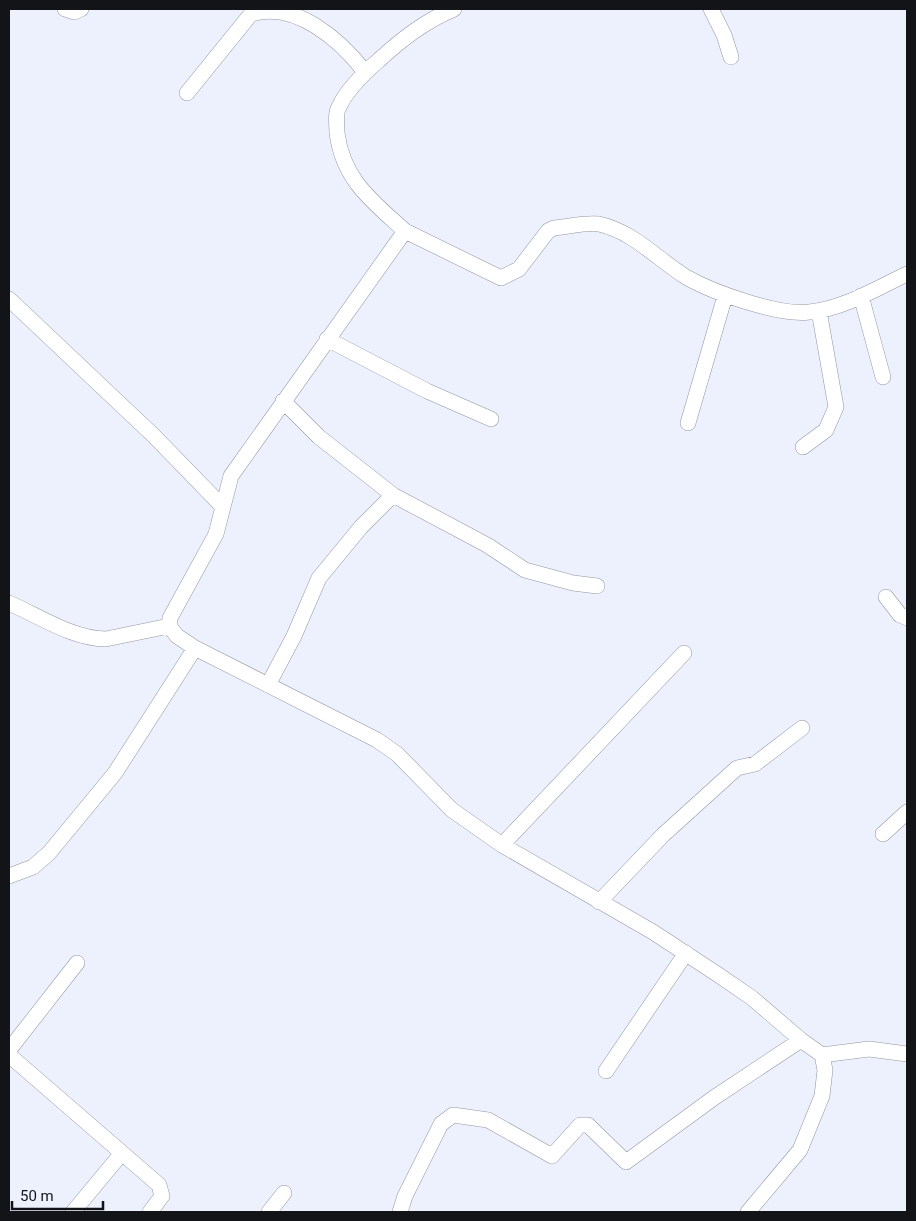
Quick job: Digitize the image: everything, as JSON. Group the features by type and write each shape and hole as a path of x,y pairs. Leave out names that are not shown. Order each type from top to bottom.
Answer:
{"street":[{"path":"65,9 74,12 80,9"},
{"path":"186,93 251,14 264,9 299,13 320,25 347,48 365,72"},
{"path":"454,9 423,24 365,72 338,108 337,126 340,154 348,172 365,194 405,231 501,278 519,269 548,231 554,228 597,224 641,243 686,276 725,296 796,312 819,311 861,296 907,274"},
{"path":"711,9 724,35 731,57"},
{"path":"405,231 231,476 216,534 170,618 169,626 176,636 195,648 377,740 397,754 452,810 502,845 686,953 752,998 801,1040 822,1055 869,1049 907,1054"},
{"path":"688,423 725,296"},
{"path":"861,296 883,377"},
{"path":"9,299 154,436 223,507"},
{"path":"803,447 826,430 836,407 819,311"},
{"path":"327,339 427,391 491,418"},
{"path":"283,401 319,437 393,495 487,545 525,570 573,583 597,586"},
{"path":"268,685 294,636 319,578 361,527 393,495"},
{"path":"886,597 900,615 907,618"},
{"path":"9,603 81,635 96,639 106,639 169,626"},
{"path":"11,874 33,867 50,853 115,773 195,648"},
{"path":"502,845 684,653"},
{"path":"599,902 663,835 737,768 755,764 802,728"},
{"path":"884,834 907,812"},
{"path":"606,1070 686,953"},
{"path":"9,1050 77,963"},
{"path":"400,1212 404,1196 441,1124 453,1115 488,1120 552,1156 580,1125 588,1125 624,1163 714,1097 801,1040"},
{"path":"9,1055 151,1177 162,1191 162,1196 150,1212"},
{"path":"748,1212 800,1150 822,1096 825,1070 822,1055"},
{"path":"73,1212 122,1153"},
{"path":"269,1212 284,1193"}]}
